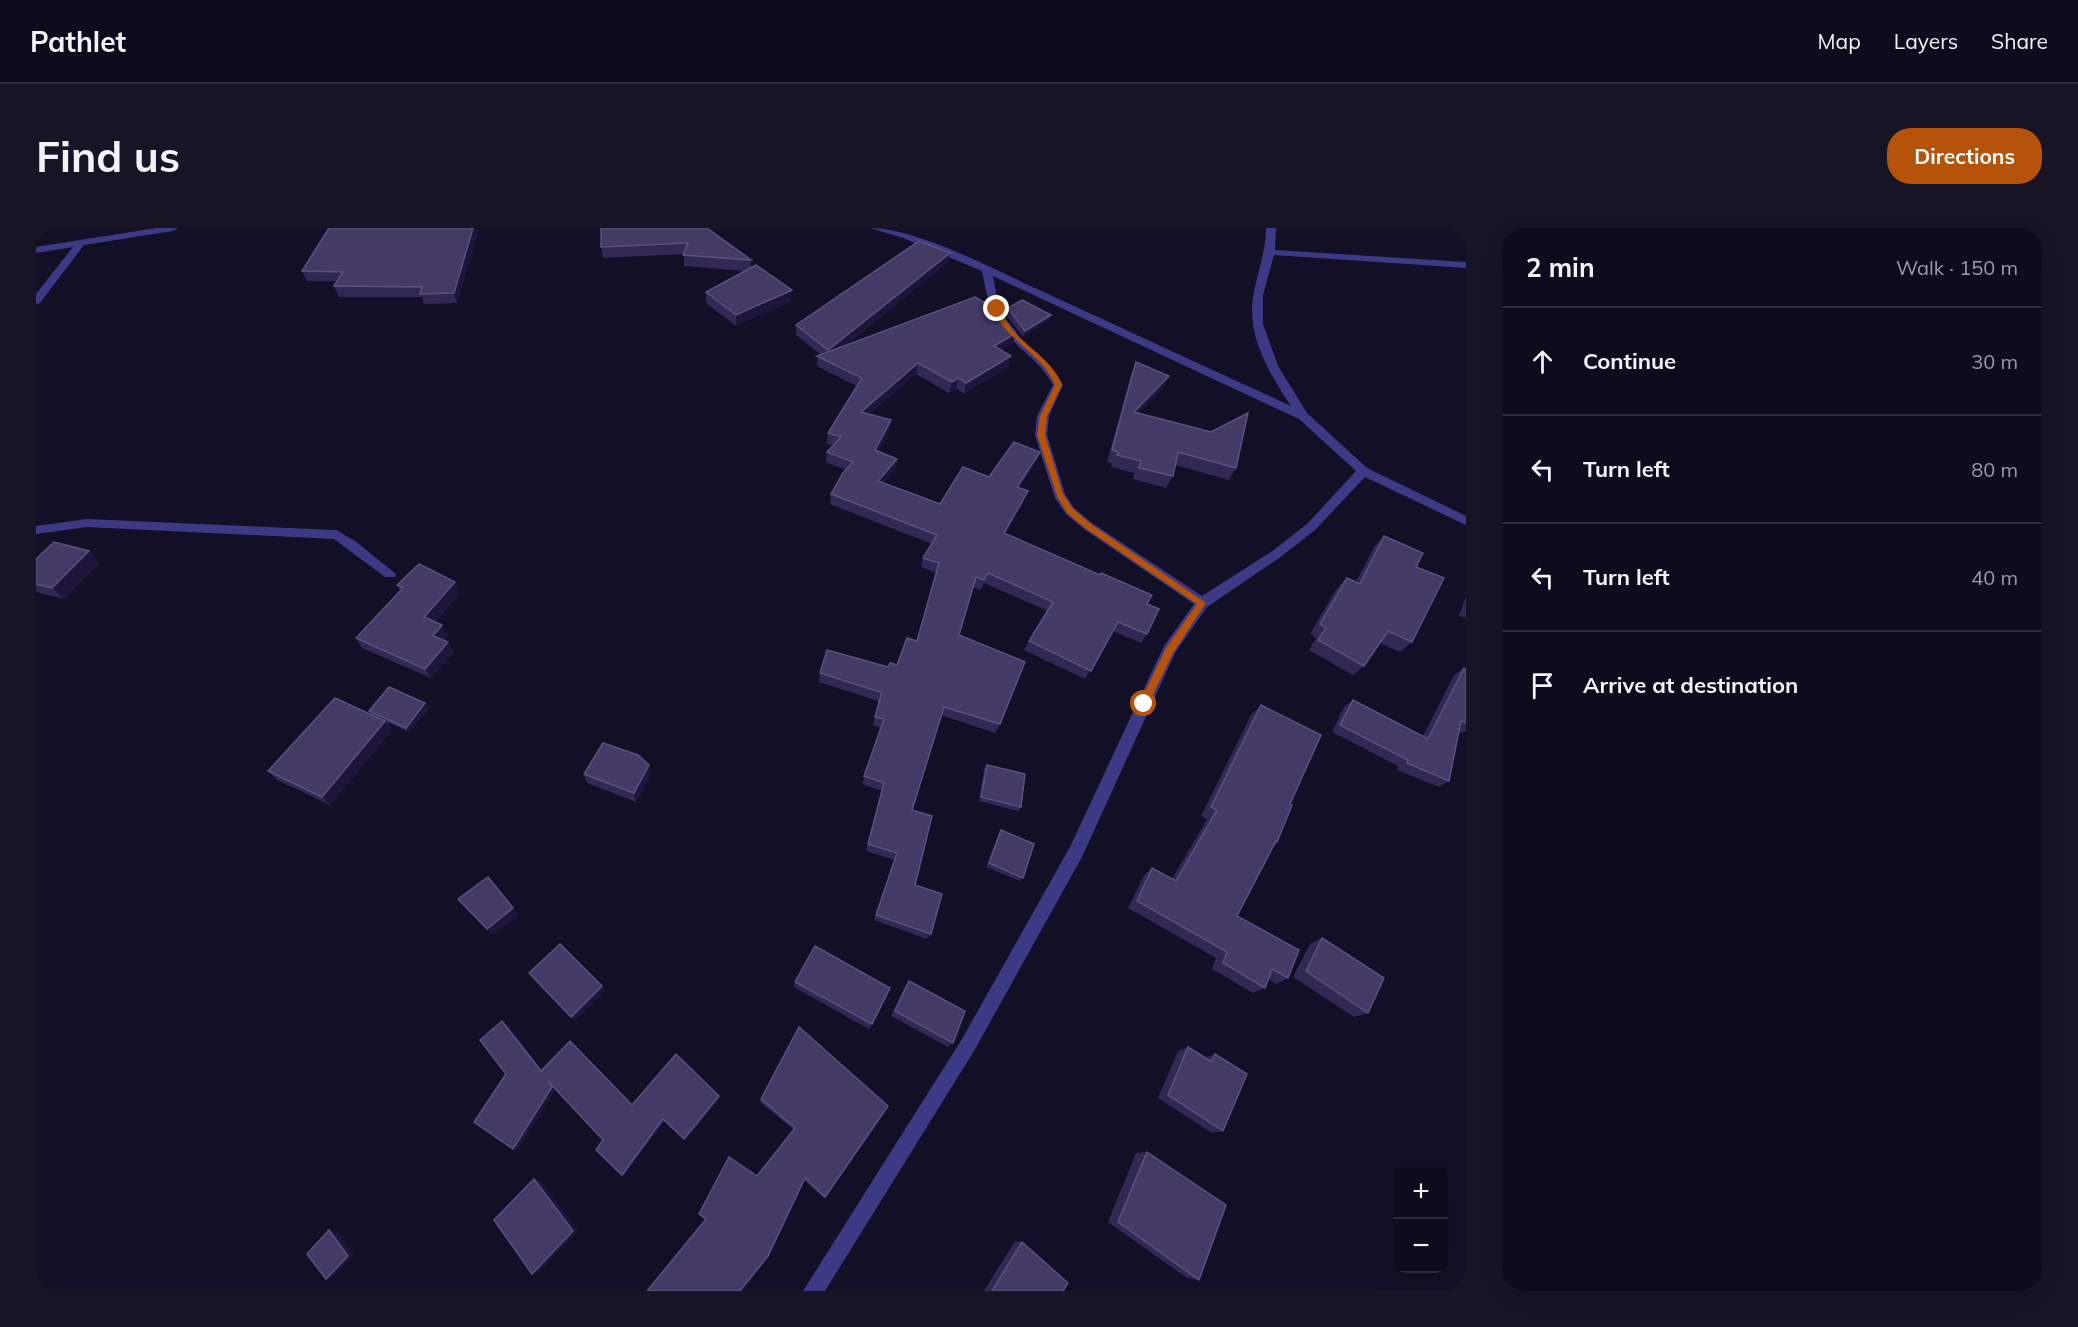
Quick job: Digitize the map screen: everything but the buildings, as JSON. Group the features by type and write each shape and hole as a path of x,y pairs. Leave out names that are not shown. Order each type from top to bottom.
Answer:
{"street":[{"path":"36,250 173,228"},
{"path":"875,228 906,236 987,269 1303,416"},
{"path":"1271,228 1270,252 1260,282 1257,311 1265,347 1277,376 1303,416 1363,471 1466,521"},
{"path":"36,301 81,243"},
{"path":"1270,252 1466,265"},
{"path":"987,269 1002,321 1012,334 1040,358 1054,374 1058,385 1043,416 1041,435 1059,495 1070,511 1088,526 1202,603"},
{"path":"813,1291 968,1045 1077,852 1169,651 1202,603 1278,553 1312,526 1363,471"},
{"path":"36,530 87,523 336,535 353,543 372,564 390,574"}],"route":[{"path":"997,309 1002,321 1012,334 1040,358 1054,374 1058,385 1043,416 1041,435 1059,495 1070,511 1088,526 1202,603 1169,651 1144,704"}]}
